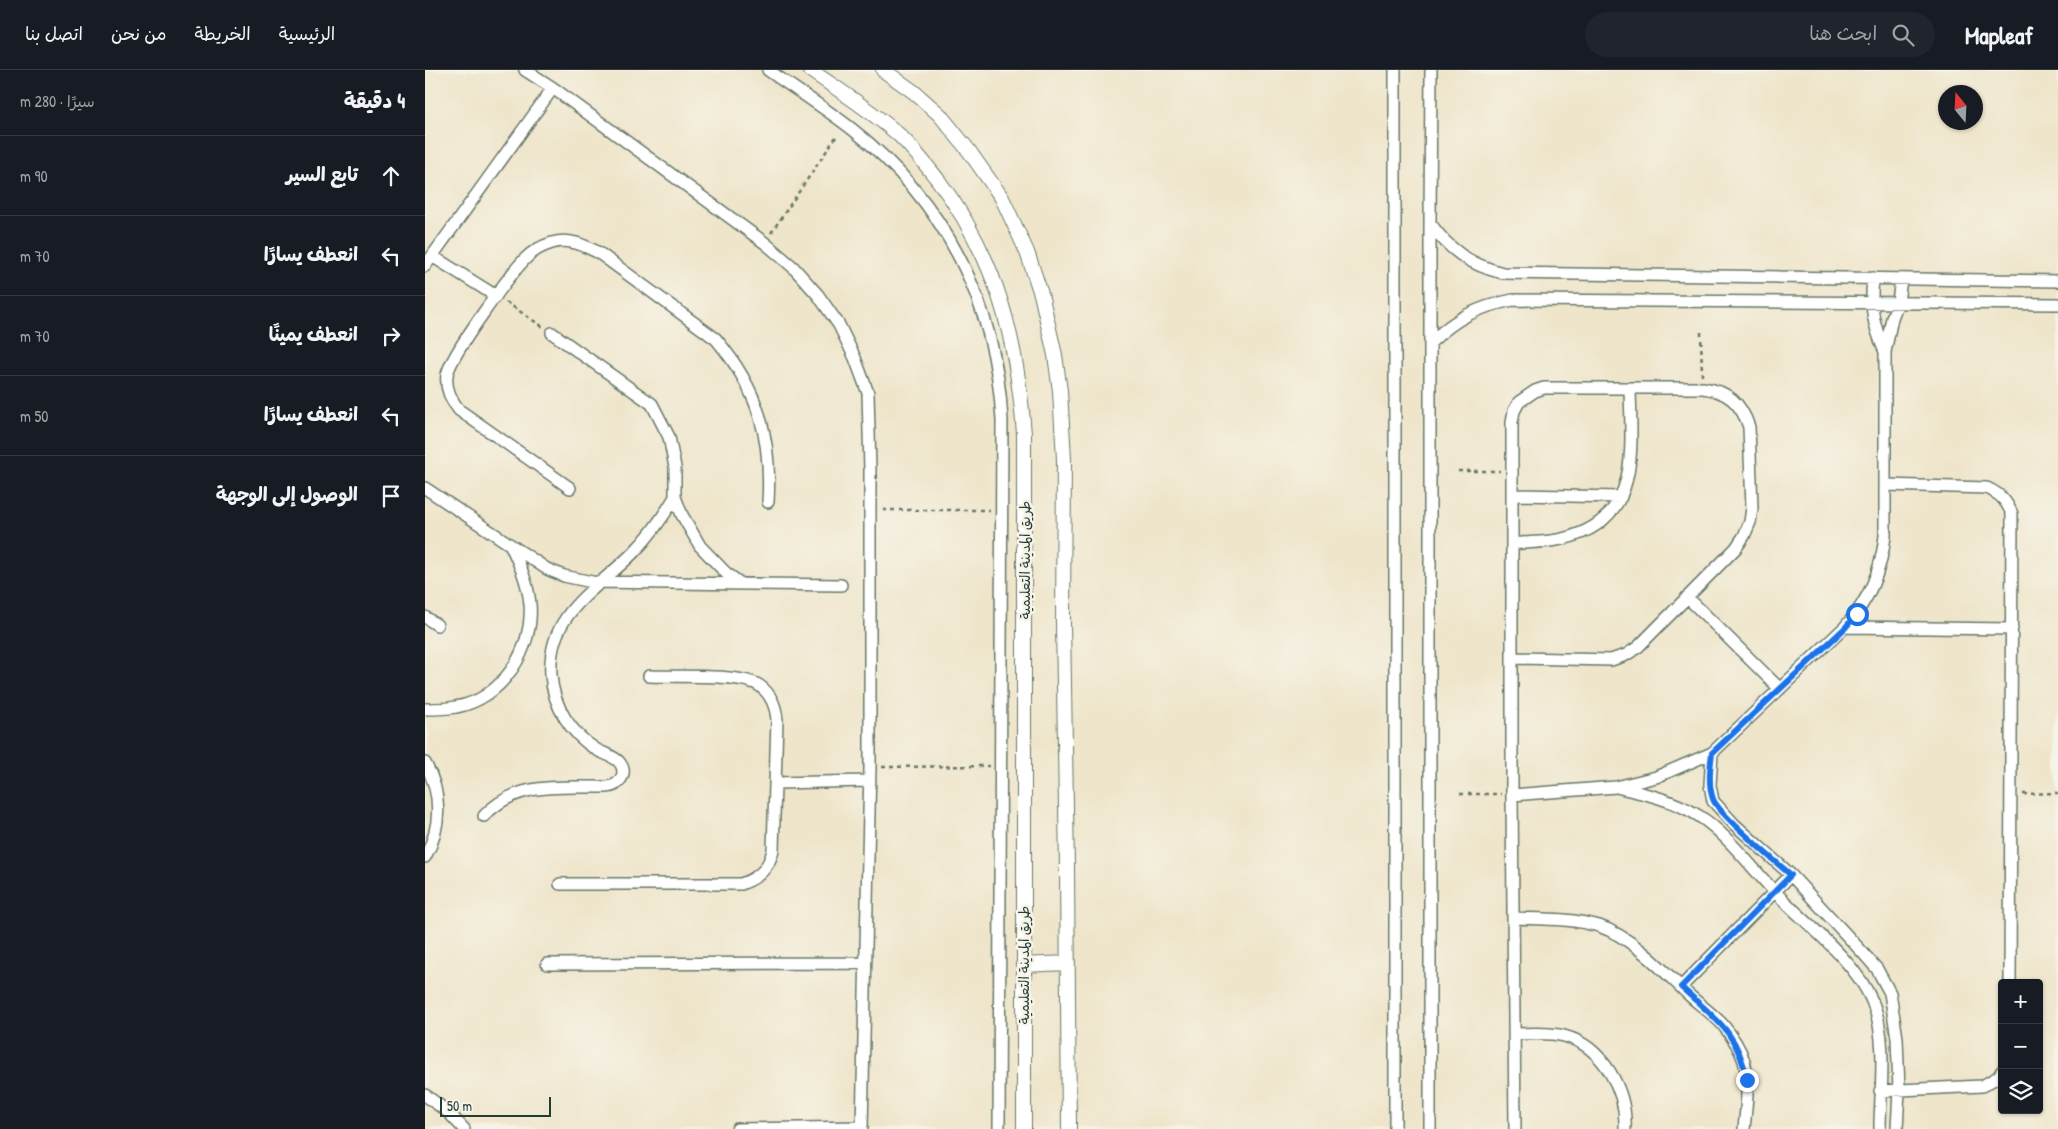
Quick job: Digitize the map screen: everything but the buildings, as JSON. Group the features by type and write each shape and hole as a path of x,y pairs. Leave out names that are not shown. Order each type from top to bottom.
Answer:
{"street":[{"path":"525,70 553,88 765,243 793,267 818,295 839,325 855,358 868,393 870,781 862,1128 737,1129"},
{"path":"768,70 845,124 889,162 923,200 952,242 973,285 987,322 998,370 1002,420 999,1129"},
{"name":"طريق المدينة التعليمية","path":"810,70 899,135 925,163 954,201 972,230 985,259 1005,314 1015,352 1021,391 1024,434 1024,1129"},
{"path":"883,70 914,92 940,115 969,151 1002,198 1027,252 1050,326 1060,391 1064,459 1063,623 1069,1129"},
{"path":"1395,70 1395,1129"},
{"path":"1430,1129 1429,223 1431,70"},
{"path":"425,266 553,88"},
{"path":"1429,223 1453,251 1485,269 1503,273 2058,281"},
{"path":"570,488 467,416 453,403 447,386 449,368 496,296 526,258 538,248 553,242 569,241 585,245 599,253 716,339 742,374 760,414 769,457 768,502"},
{"path":"432,256 496,296"},
{"path":"1873,278 1871,302 1877,331 1885,352"},
{"path":"1512,794 1616,788 1656,777 1712,753 1845,628 1866,600 1880,569 1885,536 1885,352 1892,318 1898,302 1901,279"},
{"path":"1430,344 1447,327 1467,314 1489,305 1513,300 2058,304"},
{"path":"552,333 652,404 664,426 673,452 676,482 675,498 690,531 700,546 741,584"},
{"path":"1512,658 1611,660 1625,655 1638,647 1735,548 1744,536 1750,522 1752,508 1749,427 1745,414 1728,395 1716,389 1703,388 1544,388 1526,395 1514,411 1512,471 1513,495 1512,544 1512,658 1512,794 1515,1129"},
{"path":"1512,544 1561,540 1579,534 1596,525 1610,512 1621,497 1628,482 1631,466 1630,388"},
{"path":"1886,485 1987,488 1998,493 2007,502 2012,514 2010,979"},
{"path":"425,488 547,569 564,576 599,582 841,585"},
{"path":"1513,495 1621,497"},
{"path":"484,816 507,798 526,790 607,787 617,784 621,780 623,769 616,759 588,744 569,725 557,702 551,676 553,648 562,624 577,603 617,568 650,535 675,498"},
{"path":"425,709 456,707 483,697 505,679 519,658 528,633 530,607 526,581 511,546"},
{"path":"1687,597 1780,689"},
{"path":"425,617 437,625"},
{"path":"1845,628 2012,629"},
{"path":"560,884 731,885 751,881 766,868 773,850 776,710 773,701 761,687 743,679 649,676"},
{"path":"1712,753 1710,785 1713,801 1734,824 1791,875 1863,952 1877,969 1890,993 1897,1038 1899,1090 1897,1129"},
{"path":"425,763 435,788 438,812 435,837 425,857"},
{"path":"775,783 870,781"},
{"path":"1616,788 1645,794 1699,816 1720,834 1775,892 1851,966 1864,983 1873,1002 1879,1022 1881,1043 1880,1129"},
{"path":"1681,987 1791,875"},
{"path":"1513,918 1564,920 1601,927 1619,935 1635,946 1723,1025 1736,1043 1744,1061 1747,1080 1744,1129"},
{"path":"547,964 865,963"},
{"path":"1023,965 1068,963"},
{"path":"1514,1034 1564,1036 1578,1042 1590,1051 1614,1079 1621,1095 1625,1113 1625,1129"},
{"path":"1880,1091 1982,1086 1998,1077"},
{"path":"425,1095 448,1112 464,1129"}],"path":[{"path":"765,243 845,124"},
{"path":"496,296 552,333"},
{"path":"1701,332 1703,388"},
{"path":"1458,471 1512,471"},
{"path":"869,510 1001,510"},
{"path":"870,767 1000,766"},
{"path":"1460,794 1512,794"},
{"path":"2012,794 2058,794"}],"route":[{"path":"1747,1080 1744,1061 1736,1043 1723,1025 1681,987 1791,875 1734,824 1713,801 1710,785 1712,753 1845,628 1857,614"}]}
